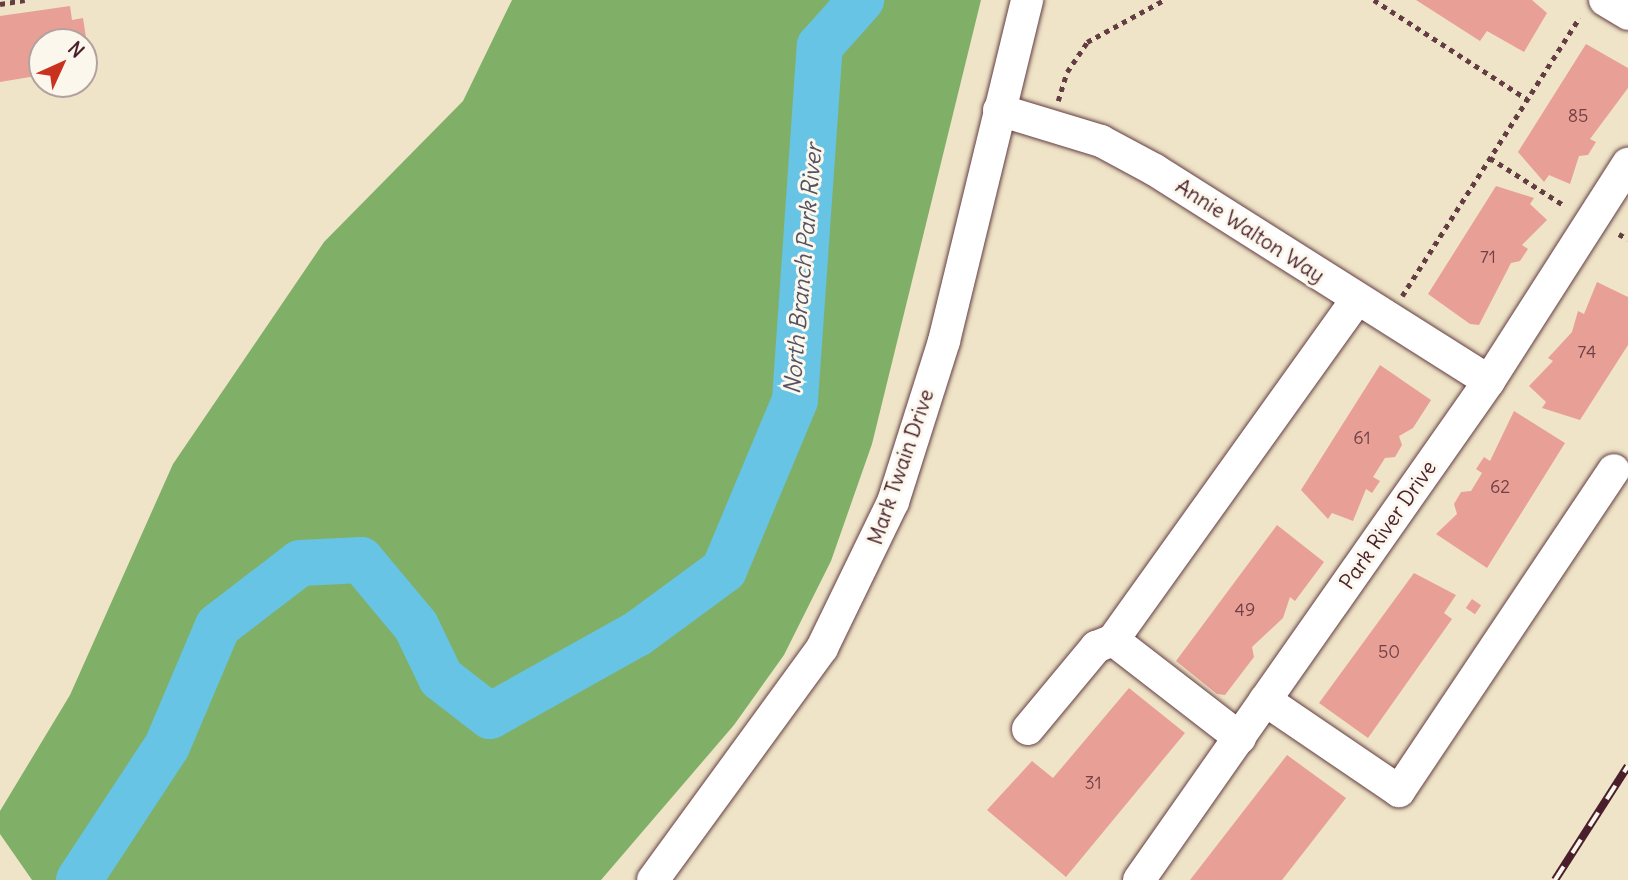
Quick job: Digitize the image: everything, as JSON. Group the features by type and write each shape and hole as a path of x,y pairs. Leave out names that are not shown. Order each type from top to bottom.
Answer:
{"street":[{"name":"Mark Twain Drive","path":"653,880 822,648 867,561 944,341 1027,0"},
{"path":"1605,0 1628,14"},
{"name":"Annie Walton Way","path":"999,110 1101,141 1489,381"},
{"name":"Park River Drive","path":"1139,880 1489,381 1628,164"},
{"path":"1028,729 1096,647 1113,640 1356,300"},
{"path":"1265,700 1399,791 1614,470"},
{"path":"1113,640 1240,738"}],"path":[{"path":"0,5 25,0"},
{"path":"1057,105 1067,72 1087,42 1164,0"},
{"path":"1374,0 1527,99"},
{"path":"1399,299 1579,18"},
{"path":"1490,158 1565,206"},
{"path":"1619,234 1628,239"}],"green space":[{"path":"512,0 981,0 872,444 831,561 784,655 734,725 601,880 32,880 0,834 0,811 70,695 173,464 324,242 463,101"}],"building":[{"path":"1416,0 1532,0 1547,13 1524,52 1487,31 1480,41"},
{"path":"70,6 72,20 83,18 85,28 28,28 28,77 0,82 0,16"},
{"path":"1586,44 1628,68 1628,88 1590,139 1596,142 1588,155 1579,156 1570,184 1549,175 1544,182 1518,152"},
{"path":"1496,186 1534,198 1530,204 1547,220 1522,245 1528,249 1520,261 1511,263 1479,325 1470,324 1428,294"},
{"path":"1597,282 1628,297 1628,345 1580,420 1542,408 1546,402 1529,386 1553,361 1548,358 1572,332 1578,311 1584,314"},
{"path":"1380,365 1431,400 1413,428 1399,436 1402,445 1395,457 1385,458 1373,477 1380,481 1372,493 1366,489 1353,521 1332,513 1328,519 1301,490"},
{"path":"1514,411 1565,443 1487,568 1436,534 1457,514 1454,504 1461,492 1471,491 1482,473 1476,469 1484,457 1490,461"},
{"path":"1277,525 1324,562 1295,601 1290,597 1283,618 1252,647 1254,657 1225,695 1217,694 1176,661"},
{"path":"1414,573 1456,595 1444,613 1452,619 1368,738 1319,703"},
{"path":"1472,599 1481,605 1475,614 1466,608"},
{"path":"1129,688 1185,733 1066,877 987,810 1032,761 1053,778"},
{"path":"1287,755 1346,798 1282,880 1190,880"}],"waterway":[{"name":"North Branch Park River","path":"79,880 167,746 218,626 300,563 361,560 416,626 441,678 490,716 637,634 724,570 795,400 820,46 861,0"}],"railway":[{"path":"1555,880 1628,766"}]}
